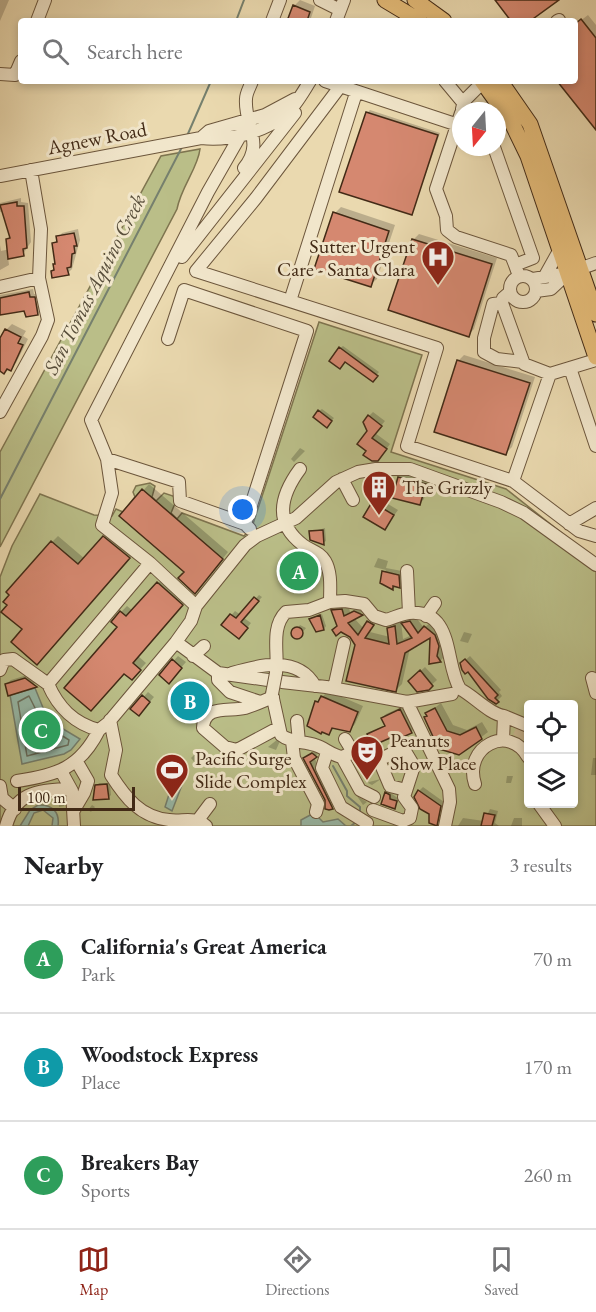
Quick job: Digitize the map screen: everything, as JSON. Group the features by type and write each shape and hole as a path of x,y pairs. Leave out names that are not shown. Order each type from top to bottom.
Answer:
{"main road":[{"path":"385,0 415,18"},
{"path":"415,0 440,18"},
{"path":"484,84 512,123 528,156 560,249 596,314"},
{"path":"502,84 530,124 574,271 576,298 596,358"}],"street":[{"path":"38,18 45,0"},
{"path":"273,18 280,0"},
{"path":"320,0 340,10"},
{"path":"0,74 15,75 18,68"},
{"path":"212,219 253,155 248,130 246,98 251,84"},
{"path":"447,84 457,102"},
{"path":"470,102 482,84"},
{"path":"166,277 297,111 306,87"},
{"name":"Agnew Road","path":"0,176 201,138 218,140 248,130 306,87"},
{"path":"347,88 452,110"},
{"path":"347,88 196,271 438,348 407,446 513,481 579,531 596,536"},
{"path":"290,301 347,88"},
{"path":"196,606 150,563 102,525 112,493 107,459 91,420 208,192 248,130"},
{"name":"Agnew Road","path":"201,138 209,131 248,130"},
{"path":"218,140 227,147 227,162"},
{"path":"452,143 436,189 446,216 447,230 456,237 511,255 517,271 535,285 576,298"},
{"path":"497,156 533,258 517,271 506,298 523,362 527,366 550,374 596,358"},
{"path":"0,412 42,336 48,320 39,278 41,229 31,170"},
{"path":"523,362 497,359 484,352 484,338 493,304 506,298 526,302 533,298 535,285 545,276 560,249"},
{"path":"545,276 574,271 596,263"},
{"path":"551,289 574,271"},
{"path":"0,287 39,278"},
{"path":"168,339 184,291 307,331 245,524"},
{"path":"570,368 596,446"},
{"path":"513,481 550,374"},
{"path":"107,459 179,482 180,501 245,524 257,536"},
{"path":"17,781 61,771 77,762 97,734 176,642 191,621 196,606 223,570 257,536 296,518 324,491 358,472 376,468 398,468 424,473 516,509 596,565"},
{"path":"300,469 284,496 282,505 285,524 302,544 325,561 330,579 330,602"},
{"path":"342,479 353,500"},
{"path":"569,524 596,508"},
{"path":"48,684 150,563"},
{"path":"407,571 409,613"},
{"path":"373,810 392,822 405,821 411,814 412,808 405,800 414,766 405,751 399,750 379,760 352,752 327,752 317,746 284,737 278,728 272,695 276,641 283,616 291,610 309,610 330,602 361,603 374,616 386,620 409,613 426,616 438,623 445,634 460,689 474,696 508,724 524,726"},
{"path":"426,616 435,603"},
{"path":"176,642 193,656 224,673 274,673 295,668 310,678 315,686"},
{"path":"334,688 344,644"},
{"path":"193,656 204,646"},
{"path":"0,670 4,660 13,659 48,684 62,710 97,734"},
{"path":"224,673 221,685 243,697 260,702"},
{"path":"274,673 315,686 407,702 452,694"},
{"path":"592,678 596,693"},
{"path":"272,695 242,709 212,711 206,718 203,728 225,747 237,750 278,728"},
{"path":"407,702 450,789 445,826"},
{"path":"110,720 115,759 111,775 128,801 138,809 170,820 202,823 210,804"},
{"path":"297,721 294,758 318,804 316,812"},
{"path":"502,740 508,724"},
{"path":"345,739 352,752 360,790 374,796"},
{"path":"475,784 472,768 478,754 492,742 502,740 519,746 526,754"},
{"path":"327,752 322,768 341,807 362,821 373,810 374,796"},
{"path":"379,760 390,786"},
{"path":"74,811 85,792 88,779 77,762"},
{"path":"61,771 71,788 74,826"},
{"path":"88,779 111,775"},
{"path":"0,786 2,798 15,810"},
{"path":"374,796 390,786 406,790"},
{"path":"6,826 15,810 32,792 65,789"},
{"path":"542,808 555,826"}],"green space":[{"path":"200,149 177,209 0,547 0,452 161,156"},
{"path":"319,322 422,355 391,452 506,489 596,560 596,826 0,826 0,577 12,546 40,494 94,515 112,516 116,509 123,512 135,497 133,492 136,486 150,483 155,486 152,497 156,501 164,493 173,496 176,501 171,513 177,519 182,513 244,536 252,527"}],"water":[{"path":"35,688 48,720 80,739 71,750 64,754 22,764 10,695"},
{"name":"Pacific Surge Slide Complex","path":"173,782 182,785 172,811 165,807"},
{"path":"38,805 54,810 58,817 58,826 52,826 53,818 43,810 34,813 28,826 20,826 30,810"},
{"path":"314,813 323,822 338,819 346,826 301,826 301,820"}],"building":[{"path":"495,0 559,0 534,18 509,18"},
{"path":"293,5 310,12 308,18 288,18"},
{"path":"581,19 596,38 596,130 559,84 578,84 578,22"},
{"path":"366,112 438,135 412,215 339,192"},
{"path":"17,202 17,206 24,206 27,248 23,249 24,256 8,259 6,239 10,238 0,205"},
{"path":"333,212 389,231 371,287 314,269"},
{"path":"74,233 77,246 74,246 75,253 72,254 71,267 67,268 69,275 52,278 51,271 54,270 53,264 55,264 52,243 57,242 56,236"},
{"path":"412,239 492,264 469,337 388,310"},
{"path":"29,292 30,297 35,297 38,315 26,317 24,311 0,315 0,298"},
{"path":"5,329 21,337 18,343 23,345 11,371 7,369 4,374 0,371 0,338"},
{"path":"339,347 378,376 373,382 345,362 340,369 329,361"},
{"path":"457,360 530,383 506,455 434,432"},
{"path":"318,410 332,421 327,428 313,417"},
{"path":"368,415 382,426 372,438 387,449 378,461 372,461 363,455 366,451 357,444 367,431 363,422"},
{"path":"398,477 426,484 420,505 392,498"},
{"path":"142,489 223,559 195,594 178,578 184,572 119,516"},
{"name":"The Grizzly","path":"372,502 394,515 385,530 363,517"},
{"path":"323,530 324,545 310,540 309,531"},
{"path":"103,536 130,558 37,665 11,642 22,629 1,612 7,605 3,602 9,595 6,592 51,541 78,564"},
{"path":"298,555 313,560 313,572 300,573"},
{"path":"382,571 399,575 400,588 393,586 393,590 380,583"},
{"path":"157,582 183,605 133,663 141,670 132,680 124,674 91,711 64,688 117,627 111,622 120,611 126,616"},
{"path":"254,597 259,601 241,622 248,628 239,639 221,625 230,614 236,618"},
{"path":"342,609 344,616 354,611 363,615 348,623 358,635 367,621 374,625 365,638 389,644 387,628 395,626 397,644 412,638 401,623 410,621 418,633 424,626 435,635 439,646 437,656 441,662 429,664 430,638 405,653 396,692 346,681 355,645 350,637 341,632 336,636 332,630 337,626 331,610"},
{"path":"320,615 324,630 316,632 309,619"},
{"path":"299,627 302,628 302,638 295,639 292,638 291,631 292,628"},
{"path":"172,659 182,668 169,684 159,675"},
{"path":"465,659 498,695 495,698 499,702 496,704 488,699 468,672 465,674 460,663"},
{"path":"420,670 433,686 429,690 417,692 408,681"},
{"path":"25,678 37,687 8,696 5,684"},
{"path":"142,695 150,702 139,716 130,709"},
{"path":"321,696 358,712 350,732 332,728 329,735 322,732 321,734 307,726 315,701 318,702"},
{"path":"435,708 447,731 460,735 476,727 482,739 459,755 439,749 440,742 435,741 424,717 427,716 425,713"},
{"path":"400,709 412,733 392,742 390,738 372,746 367,734 385,726 381,718"},
{"path":"312,753 317,757 310,762 333,809 325,809 325,800 303,758"},
{"path":"107,784 109,799 93,800 95,785"},
{"path":"418,790 441,806 437,826 429,823 429,814 420,809 414,797"},
{"path":"385,792 390,795 390,799 397,801 395,809 381,804"},
{"path":"484,813 495,815 492,826 481,826"}],"waterway":[{"name":"San Tomas Aquino Creek","path":"237,18 244,0"},
{"name":"San Tomas Aquino Creek","path":"187,136 210,84"},
{"name":"San Tomas Aquino Creek","path":"0,499 182,147"},
{"path":"333,766 347,791 347,796 360,807 360,814"},
{"path":"351,826 356,822"}],"tunnel":[{"path":"516,729 524,734"}],"place":[{"name":"Sutter Urgent Care - Santa Clara","path":"438,286"},
{"name":"The Grizzly","path":"379,516"},
{"name":"California's Great America","path":"299,571"},
{"name":"Woodstock Express","path":"190,701"},
{"name":"Breakers Bay","path":"41,730"},
{"name":"Peanuts Show Place","path":"367,781"},
{"name":"Pacific Surge Slide Complex","path":"172,799"}]}
